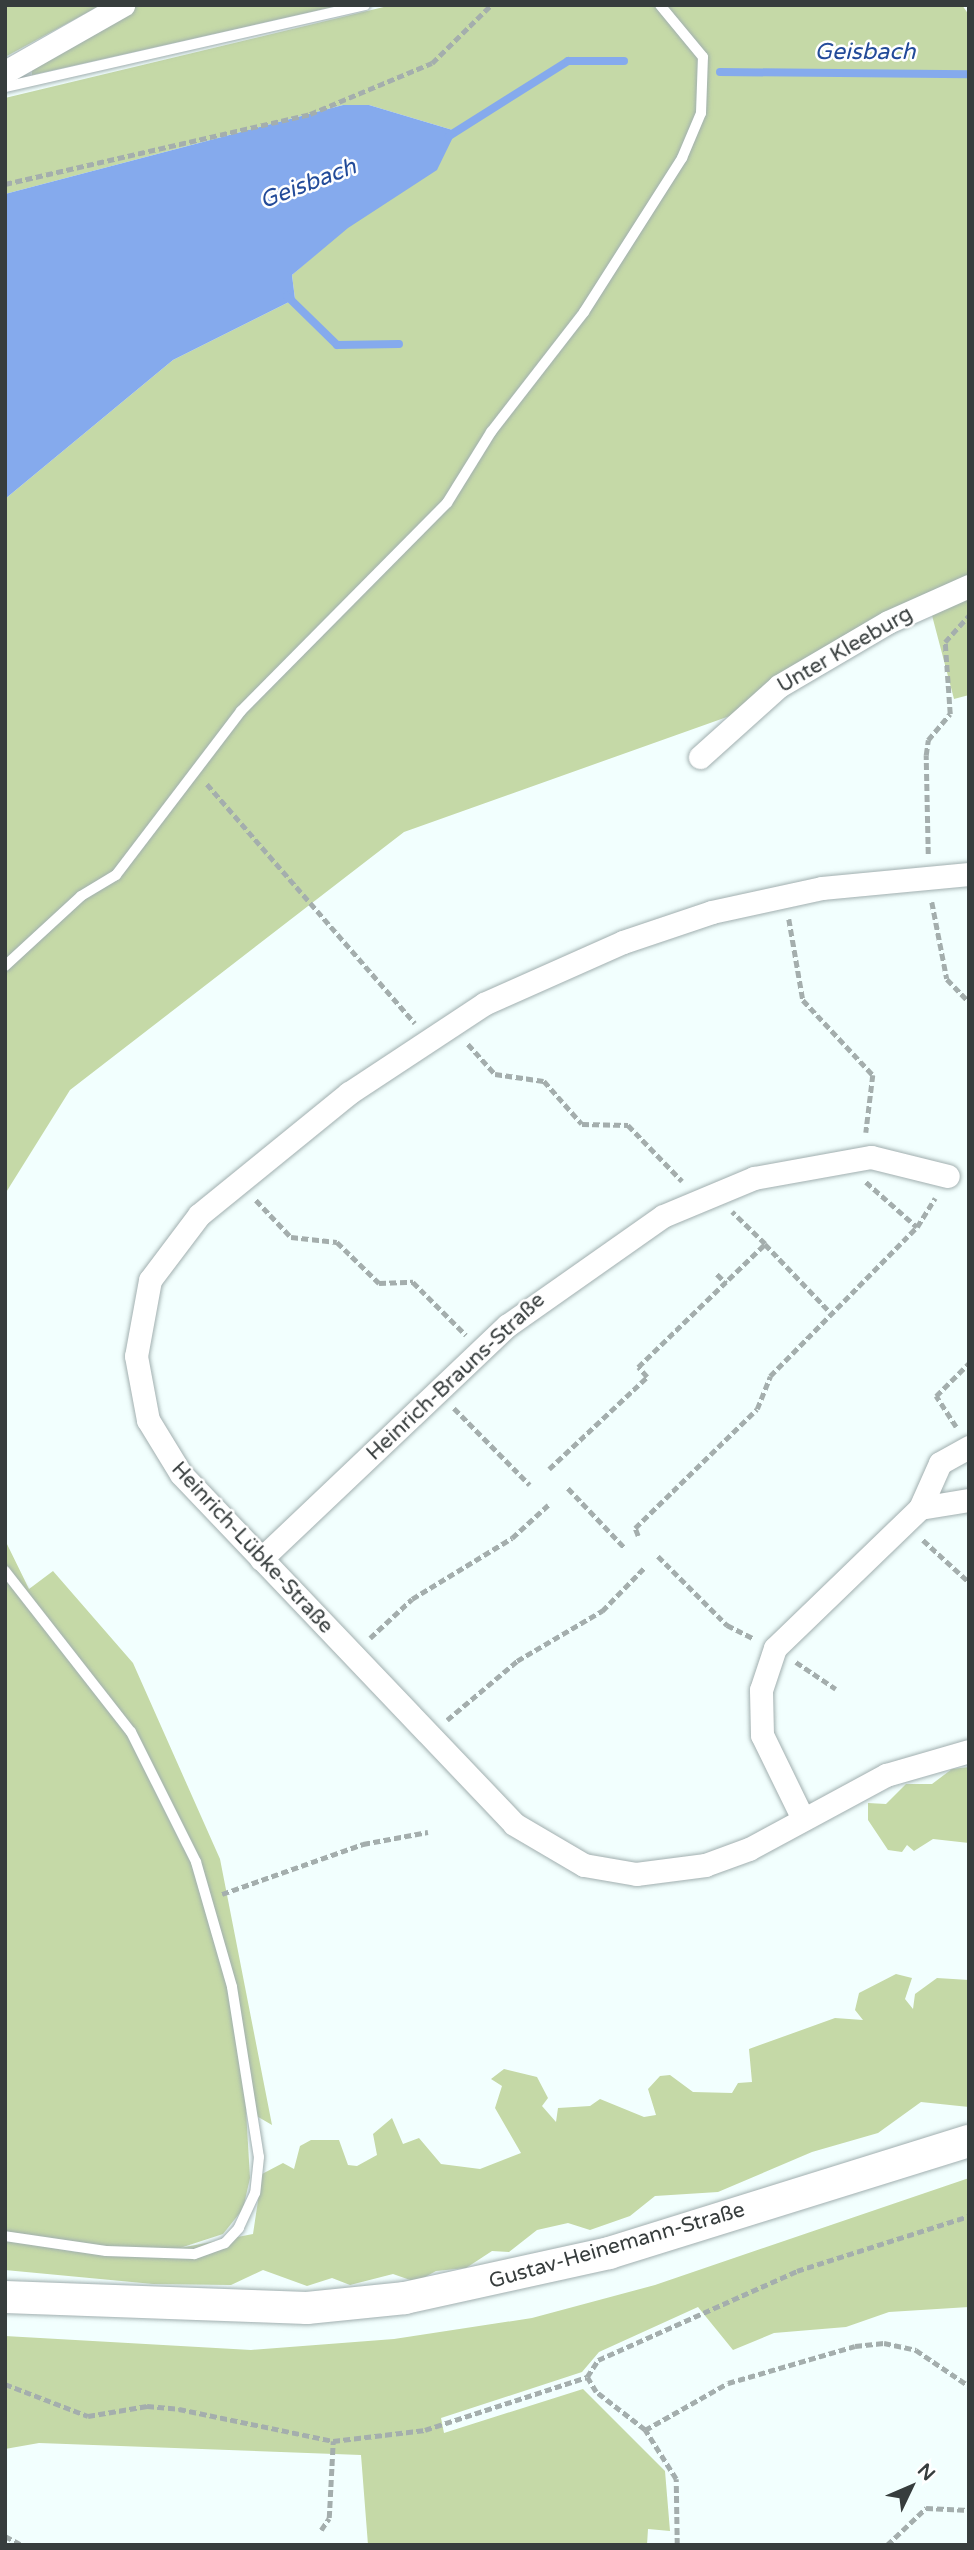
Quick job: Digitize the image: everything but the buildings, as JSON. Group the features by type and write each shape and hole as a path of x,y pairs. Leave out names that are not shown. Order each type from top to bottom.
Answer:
{"main road":[{"name":"Gustav-Heinemann-Straße","path":"5,2297 281,2308 405,2298 609,2253 969,2141"}],"street":[{"path":"5,72 123,5"},
{"name":"Unter Kleeburg","path":"700,758 779,686 888,622 969,586"},
{"name":"Heinrich-Lübke-Straße","path":"969,874 784,894 623,942 484,1004 374,1074 239,1182 186,1229 150,1280 136,1373 148,1420 167,1457 514,1824 584,1865 636,1874 684,1871 749,1849 886,1775 969,1751"},
{"name":"Heinrich-Brauns-Straße","path":"261,1559 481,1351 567,1278 707,1197 754,1178 871,1157 948,1176"},
{"path":"803,1819 762,1735 761,1689 775,1648 912,1515 940,1463 965,1442"},
{"path":"912,1515 969,1500"}],"lane":[{"path":"5,87 365,5"},
{"path":"5,966 81,896 116,875 241,711 447,503 491,432 584,312 682,158 701,113 703,57 660,5"},
{"path":"5,1571 131,1732 191,1852 229,1975 259,2157 244,2220 225,2243 194,2254 106,2251 5,2236"}],"path":[{"path":"5,184 321,110 432,63 491,5"},
{"path":"928,856 927,747 950,714 945,642 969,615"},
{"path":"211,789 421,1029"},
{"path":"784,894 803,1000 873,1075 866,1133 871,1157 864,1181 916,1227"},
{"path":"932,910 947,979 969,1002"},
{"path":"476,1055 495,1074 544,1082 582,1124 628,1125 707,1197 765,1244 830,1312"},
{"path":"638,1536 635,1528 757,1409 769,1376 916,1227 948,1176"},
{"path":"239,1182 291,1237 337,1242 379,1283 413,1282 481,1351"},
{"path":"549,1469 647,1377 638,1367 765,1244"},
{"path":"717,1274 727,1283"},
{"path":"965,1442 936,1396 969,1363"},
{"path":"472,1428 530,1485"},
{"path":"568,1488 625,1548"},
{"path":"377,1631 436,1582 512,1538 548,1505"},
{"path":"912,1515 969,1582"},
{"path":"658,1556 727,1625 775,1648 836,1689"},
{"path":"457,1712 517,1661 602,1611 644,1568"},
{"path":"225,1893 363,1844 429,1832"},
{"path":"5,2384 88,2416 147,2406 179,2409 333,2441 425,2430 587,2377 607,2353 652,2332 876,2242 969,2216"},
{"path":"645,2430 728,2383 855,2346 884,2343 916,2350 969,2386"},
{"path":"587,2377 612,2408 645,2430 676,2479 677,2545"},
{"path":"321,2530 329,2518 333,2441"},
{"path":"887,2545 926,2508 969,2510"},
{"path":"5,2536 22,2545"}],"green space":[{"path":"5,5 101,5 5,57"},
{"path":"137,5 342,5 32,75 32,69"},
{"path":"392,5 962,5 969,15 969,695 954,699 929,604 741,712 404,832 70,1090 5,1194 5,499 173,360 295,299 292,275 456,131 369,105 343,105 5,194 5,98"},
{"path":"5,1540 29,1589 53,1571 133,1663 220,1859 272,2125 246,2110 250,2178 243,2209 223,2234 180,2248 253,2234 262,2174 283,2163 294,2169 300,2146 311,2140 339,2140 348,2165 357,2166 377,2155 373,2134 392,2118 403,2144 419,2138 441,2164 480,2169 521,2153 495,2108 502,2086 491,2079 504,2069 537,2077 548,2098 542,2106 556,2122 558,2108 590,2106 600,2099 644,2117 656,2115 648,2089 660,2076 670,2075 693,2092 732,2093 738,2083 752,2082 749,2049 835,2018 863,2020 855,2010 859,1993 896,1974 912,1978 905,1999 913,2009 915,1994 937,1978 969,1980 969,2107 921,2102 878,2133 812,2152 718,2192 655,2196 630,2216 590,2230 568,2223 537,2230 509,2252 492,2251 466,2268 436,2271 416,2282 393,2274 350,2285 332,2278 307,2286 263,2270 231,2285 153,2284 5,2270 5,2240 77,2252 81,2245 5,2232"},
{"path":"969,1767 969,1843 933,1839 914,1851 907,1845 902,1852 888,1850 868,1820 868,1803 886,1804 906,1784 932,1784 952,1769"},
{"path":"969,2178 969,2307 889,2312 846,2327 774,2333 733,2350 698,2307 599,2352 582,2372 441,2418 444,2433 583,2389 665,2471 670,2531 648,2529 647,2545 368,2545 361,2455 39,2443 5,2449 5,2336 251,2350 394,2339 532,2318 655,2285"}],"water":[{"path":"343,105 369,105 456,131 437,170 348,228 292,275 295,299 173,360 5,499 5,194"}],"waterway":[{"name":"Geisbach","path":"449,136 568,61 624,61"},
{"name":"Geisbach","path":"720,72 969,74"},
{"path":"287,296 337,345 399,344"}]}
